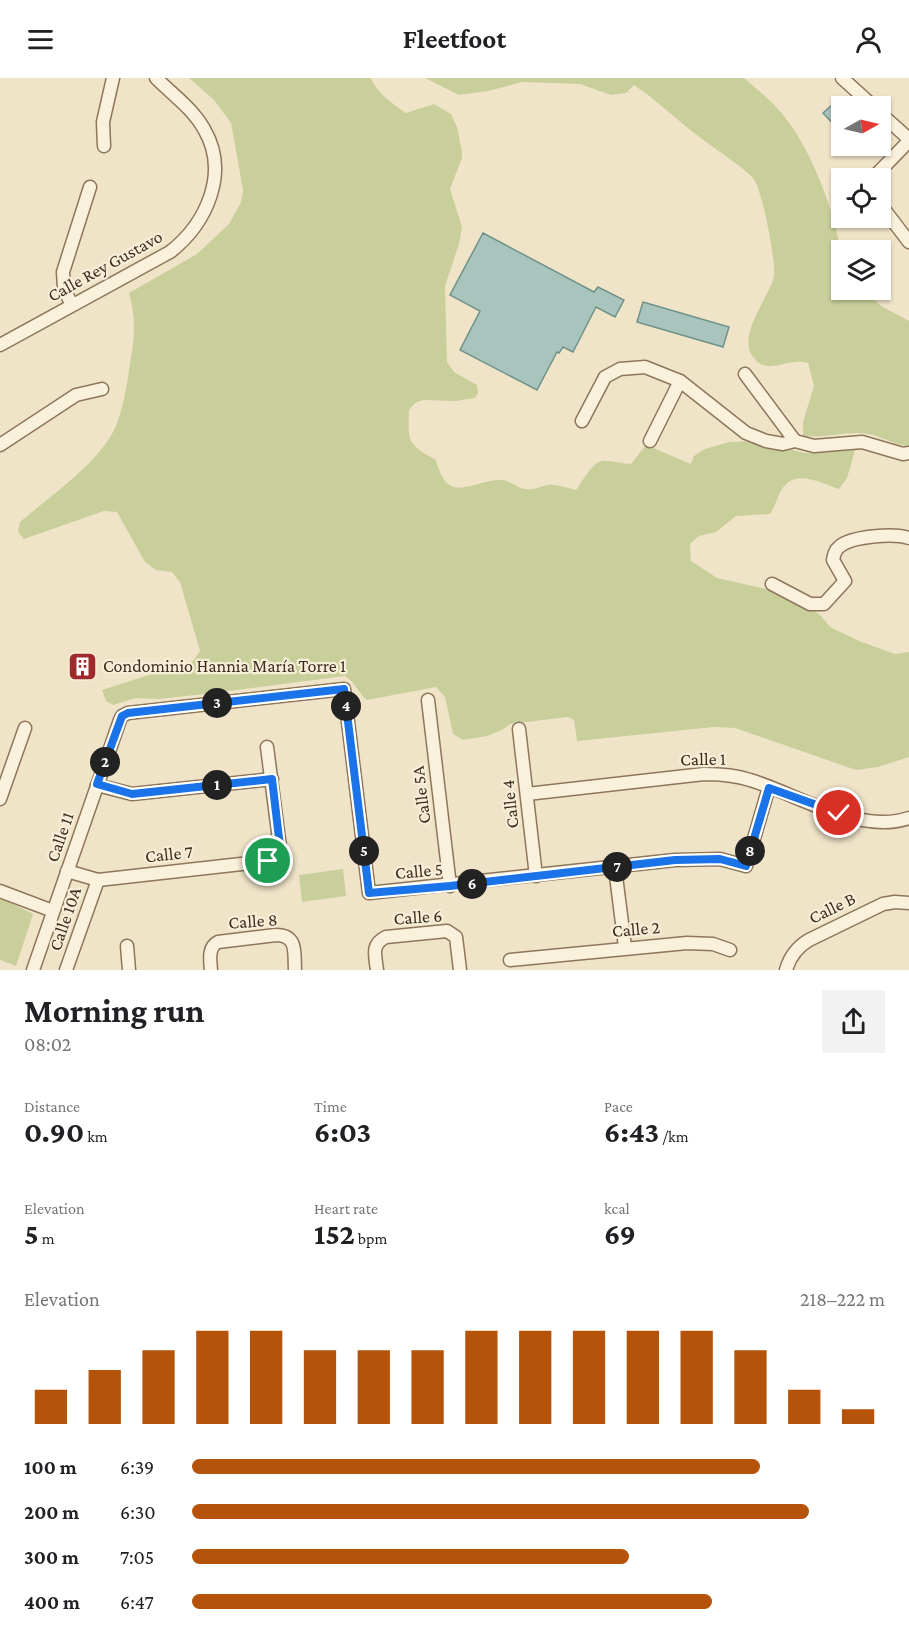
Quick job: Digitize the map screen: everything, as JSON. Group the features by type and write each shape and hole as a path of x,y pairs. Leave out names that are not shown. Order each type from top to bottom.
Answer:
{"street":[{"path":"104,146 103,122 113,78"},
{"name":"Calle Rey Gustavo","path":"0,345 170,252 192,232 208,206 215,168 210,140 197,118 156,78"},
{"path":"842,78 862,96"},
{"path":"882,168 909,140 891,123"},
{"path":"72,305 64,290 63,272 90,187"},
{"path":"891,218 909,242"},
{"path":"582,421 605,377 613,372 645,367 680,381 746,433 766,441 783,444 795,441 814,446 862,442 903,454 909,453"},
{"path":"745,374 795,441"},
{"path":"650,441 680,381"},
{"path":"0,445 76,395 102,389"},
{"path":"772,584 810,604 824,604 845,581 833,560 840,545 864,538 886,536 909,538"},
{"name":"Calle 5","path":"122,716 128,713 344,689 369,893 707,858 746,866 769,788"},
{"name":"Calle 5A","path":"428,700 450,886"},
{"name":"Calle 11","path":"33,970 122,716"},
{"path":"0,799 25,728"},
{"name":"Calle 4","path":"519,729 536,876"},
{"path":"97,784 132,794 272,779 267,747"},
{"name":"Calle 1","path":"527,794 704,774 726,774 751,780 786,795 864,822 900,821 909,818"},
{"name":"Calle 7","path":"67,871 98,880 277,860 281,855 272,779"},
{"path":"615,867 626,947"},
{"name":"Calle 10A","path":"66,970 98,880"},
{"path":"0,891 53,911"},
{"name":"Calle B","path":"786,970 793,954 800,945 809,940 883,904 909,903"},
{"name":"Calle 6","path":"377,970 374,947 379,940 386,937 447,931 456,937 460,970"},
{"name":"Calle 8","path":"211,970 211,950 214,944 276,935 285,935 290,938 293,945 295,970"},
{"name":"Calle 2","path":"510,960 626,947 700,942 730,950"},
{"path":"127,946 129,970"},
{"path":"544,956 545,970"}],"green space":[{"path":"189,78 371,78 381,93 406,113 434,104 451,114 457,127 462,158 450,189 462,227 459,244 445,286 447,362 454,372 477,385 478,393 475,398 456,401 423,400 415,403 409,410 409,436 414,446 436,460 441,474 453,487 460,488 503,480 528,489 551,485 576,490 590,469 598,463 605,461 631,464 646,445 691,464 694,456 705,449 729,442 753,441 805,453 833,452 856,447 847,478 839,489 809,479 794,479 782,489 770,514 736,516 716,532 699,536 690,544 691,561 717,578 766,589 803,602 821,616 830,627 859,641 895,654 909,652 909,757 878,767 856,770 735,728 714,727 577,741 574,720 568,717 510,724 487,736 463,740 453,734 445,697 436,687 367,700 345,676 158,699 136,698 113,705 106,701 102,690 193,661 200,651 180,582 172,572 156,570 145,562 117,512 104,511 24,539 18,532 20,522 86,467 108,441 115,428 124,399 131,360 134,322 129,293 197,254 229,224 241,202 243,190 231,123 214,100"},
{"path":"425,78 744,78 787,120 798,136 817,174 831,212 831,228 835,228 838,240 831,240 831,300 875,300 909,321 909,446 861,433 803,436 803,422 814,386 808,363 792,362 765,366 753,357 749,348 751,327 774,276 768,226 757,185 743,169 643,91 634,85 626,93 611,95 580,84 522,82 488,91 459,95"},
{"path":"343,869 346,896 302,902 299,875"},
{"path":"0,897 33,914 16,966 0,960"}],"water":[{"path":"831,106 831,121 823,113"},
{"path":"483,233 594,292 598,287 624,300 615,317 596,307 573,352 563,347 559,353 557,352 537,390 460,350 480,311 450,295"},
{"path":"643,302 729,327 723,347 637,322"}],"place":[{"name":"Condominio Hannia María Torre 1","path":"82,666"}],"route":[{"path":"268,861 277,860 281,855 272,779 132,794 97,784 122,716 128,713 344,689 369,893 675,860 720,859 746,866 769,788 839,813"}]}
